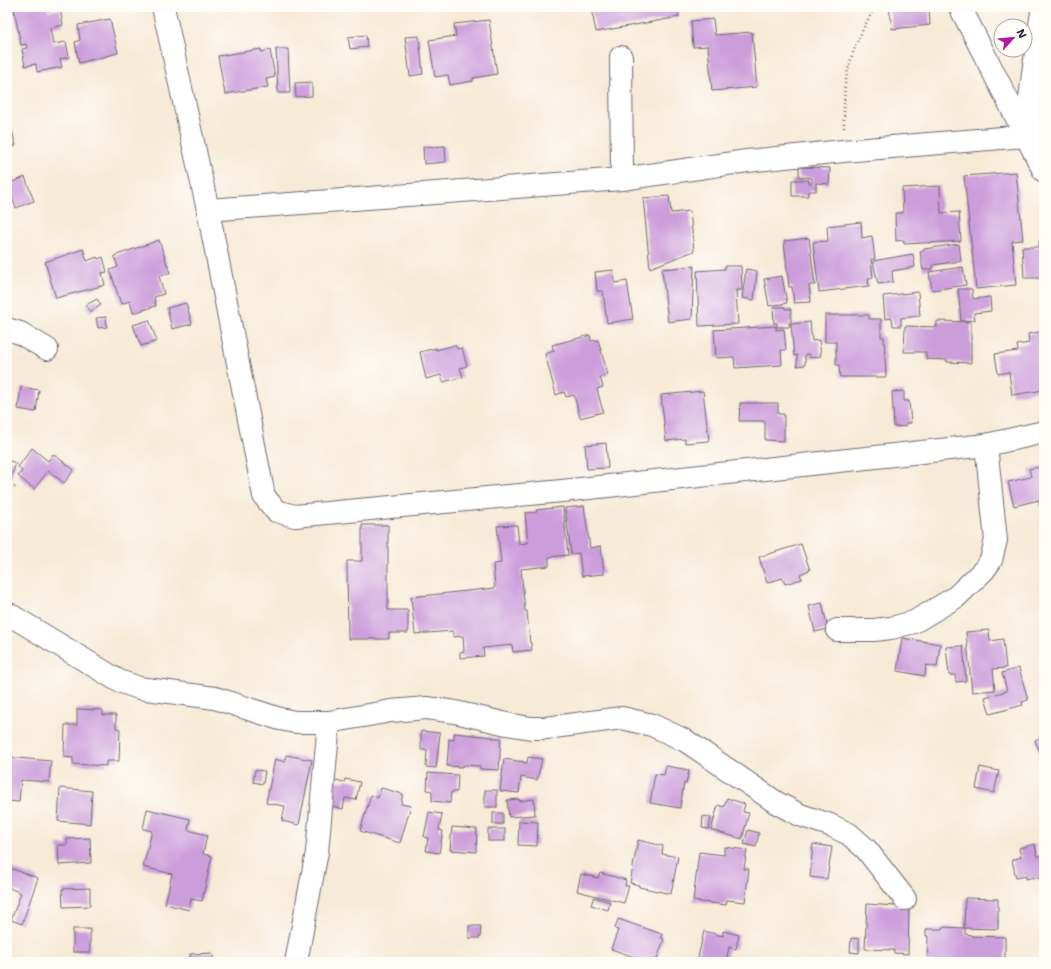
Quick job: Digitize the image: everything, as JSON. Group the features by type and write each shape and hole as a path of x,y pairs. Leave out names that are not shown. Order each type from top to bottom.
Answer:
{"street":[{"path":"163,7 208,210 264,496 276,511 295,516 570,490 986,445 1044,432"},
{"path":"960,7 1044,171"},
{"path":"1026,136 1042,12"},
{"path":"621,57 622,179"},
{"path":"208,210 622,179 747,161 843,151 1026,136 1044,124"},
{"path":"7,329 20,334 47,349"},
{"path":"837,630 874,630 914,622 956,597 984,570 991,560 996,540 986,445"},
{"path":"7,613 119,681 133,687 215,698 280,719 295,722 329,722 391,711 427,708 455,712 530,728 546,728 622,718 652,725 686,741 777,803 800,815 830,825 849,834 866,849 905,900"},
{"path":"296,962 317,852 329,722"}],"path":[{"path":"843,151 845,90 849,69 854,49 874,7"},
{"path":"7,491 17,486"}],"building":[{"path":"19,7 47,7 48,11 60,9 63,25 50,28 53,44 66,42 69,57 60,59 62,67 37,72 36,64 25,66 22,49 27,48 26,44 21,45 14,10 19,9"},
{"path":"352,7 352,10 312,8"},
{"path":"591,7 678,7 679,17 596,32"},
{"path":"889,7 929,7 930,25 892,29"},
{"path":"110,19 118,53 79,63 75,42 80,40 78,25"},
{"path":"713,19 715,35 752,32 757,87 712,91 708,46 693,47 691,21"},
{"path":"489,20 497,74 473,78 473,81 450,85 448,75 435,77 429,40 456,36 454,24"},
{"path":"366,35 367,47 350,49 348,37"},
{"path":"419,36 423,74 410,76 405,37"},
{"path":"261,49 261,52 270,50 275,77 266,79 268,87 225,94 218,56"},
{"path":"276,49 288,49 290,93 278,93"},
{"path":"312,82 312,96 296,97 295,83"},
{"path":"7,113 16,146 7,148"},
{"path":"445,146 446,162 424,164 423,147"},
{"path":"799,167 830,168 829,184 816,183 816,191 808,191 808,196 792,196 792,180 809,180 809,183 812,183 812,178 799,177"},
{"path":"1016,172 1023,240 1012,241 1016,285 976,289 964,176"},
{"path":"25,177 34,201 16,208 7,184"},
{"path":"940,186 941,213 959,212 961,241 904,244 904,240 896,241 895,213 903,213 902,188"},
{"path":"669,196 671,213 690,211 694,251 650,268 643,198"},
{"path":"861,222 862,238 872,236 875,259 871,259 873,278 868,278 869,286 819,292 813,242 828,241 827,226"},
{"path":"809,238 815,285 809,285 811,302 794,303 792,287 789,287 784,241"},
{"path":"159,240 170,273 159,276 164,294 154,297 156,306 133,313 130,301 121,304 110,270 118,267 114,256"},
{"path":"1039,241 1044,241 1044,278 1024,278 1022,247 1039,247"},
{"path":"959,244 961,261 933,265 933,269 923,270 920,251 924,251 924,249"},
{"path":"83,249 87,261 97,257 98,259 103,257 107,272 102,273 105,285 56,298 45,262"},
{"path":"913,254 915,267 892,271 893,282 878,284 873,261"},
{"path":"694,266 692,319 668,322 662,269"},
{"path":"725,266 741,266 742,290 736,290 738,324 699,326 697,271 725,269"},
{"path":"963,267 966,285 932,290 929,272"},
{"path":"746,269 757,271 754,300 742,298"},
{"path":"613,270 615,283 627,281 633,319 607,323 603,291 597,291 595,272"},
{"path":"782,276 787,303 769,306 764,279"},
{"path":"958,289 972,289 973,299 990,297 991,311 974,313 975,320 961,321"},
{"path":"918,292 920,316 901,318 901,326 893,326 892,318 885,319 883,296"},
{"path":"97,299 101,305 90,312 86,305"},
{"path":"186,303 192,324 172,329 167,308"},
{"path":"773,307 785,307 785,309 791,309 791,323 789,323 790,327 777,327 777,323 774,323"},
{"path":"825,315 869,315 869,319 881,319 881,337 884,337 886,377 840,377 839,365 836,365 836,342 825,342"},
{"path":"106,317 107,327 98,328 96,318"},
{"path":"149,320 157,341 141,346 133,325"},
{"path":"937,321 971,322 971,363 926,359 926,352 904,352 905,326 937,327"},
{"path":"810,322 812,341 819,340 821,356 810,358 809,354 805,355 805,365 797,366 797,355 794,356 791,324"},
{"path":"776,326 776,330 784,329 786,350 781,350 782,365 735,368 734,357 716,358 714,330"},
{"path":"1044,331 1044,390 1012,395 1009,372 998,374 995,354 1018,351 1017,345 1029,343 1028,334"},
{"path":"590,335 591,341 598,340 608,375 600,377 603,387 597,389 603,412 580,418 574,395 566,397 564,392 556,395 545,354 554,351 552,345"},
{"path":"455,345 457,349 462,348 467,366 460,368 463,377 443,382 441,375 426,379 420,352"},
{"path":"21,387 39,390 36,412 18,409"},
{"path":"703,391 709,441 685,443 685,439 666,441 661,395"},
{"path":"904,391 904,401 909,401 911,423 906,423 906,426 894,427 892,392"},
{"path":"740,403 778,403 778,414 784,414 784,441 765,440 765,421 739,421"},
{"path":"606,443 608,468 587,469 585,445"},
{"path":"32,448 48,461 53,454 74,470 64,483 48,471 34,489 18,476 22,471 18,467"},
{"path":"7,460 16,463 9,483 7,483"},
{"path":"1044,466 1044,508 1041,509 1039,500 1014,506 1008,482 1031,477 1029,469"},
{"path":"584,506 590,548 601,546 604,574 582,576 579,553 571,554 565,508"},
{"path":"563,507 568,555 549,557 549,566 521,569 525,611 527,611 532,650 513,652 512,645 483,648 484,656 460,658 460,652 464,651 463,636 453,637 453,631 415,634 411,597 495,588 493,564 501,563 497,526 517,525 519,544 528,543 525,513 537,512 536,510"},
{"path":"362,525 388,525 388,610 408,610 408,633 389,633 389,639 348,639 347,561 362,561"},
{"path":"801,544 810,570 800,574 802,579 785,584 782,578 767,583 759,557"},
{"path":"822,603 828,629 815,632 809,606"},
{"path":"989,630 990,641 1003,639 1006,668 993,669 995,690 972,692 966,632"},
{"path":"902,638 940,644 937,667 926,665 925,676 897,671"},
{"path":"963,646 966,681 956,682 955,675 949,675 946,647"},
{"path":"1019,668 1028,700 1022,702 1023,705 990,714 985,697 1007,691 1002,673"},
{"path":"77,709 103,710 103,715 116,715 116,728 120,729 119,761 106,761 106,766 73,764 73,758 64,757 65,725 77,725"},
{"path":"421,731 440,733 436,768 426,767 427,750 421,750"},
{"path":"454,733 501,738 499,770 480,769 480,766 447,766 449,739 454,740"},
{"path":"1044,736 1044,754 1041,755 1035,740"},
{"path":"286,755 312,760 299,825 282,821 285,806 266,803 275,759 285,762"},
{"path":"7,757 51,761 49,782 21,780 19,802 7,801"},
{"path":"528,757 542,759 537,780 521,777 519,793 500,791 504,759 527,763"},
{"path":"666,766 689,770 686,784 684,783 680,808 650,803 655,774 664,775"},
{"path":"980,767 999,771 994,793 976,789"},
{"path":"255,770 265,771 263,784 253,782"},
{"path":"428,773 458,775 457,792 451,792 450,803 432,801 432,791 427,790"},
{"path":"324,777 344,782 345,779 360,782 356,800 345,798 343,809 319,803"},
{"path":"60,788 92,791 90,824 58,821"},
{"path":"381,788 403,794 401,804 411,806 400,843 360,831 371,795 378,798"},
{"path":"485,790 497,790 497,807 485,807"},
{"path":"727,798 745,804 743,812 749,813 742,839 711,830 718,805 724,807"},
{"path":"519,799 519,801 534,799 535,815 509,817 507,800"},
{"path":"147,809 190,819 188,830 207,835 203,854 212,856 202,901 191,899 189,910 165,904 172,874 143,867 152,831 143,829"},
{"path":"429,812 442,814 439,830 443,831 439,853 426,851 428,838 424,837"},
{"path":"493,813 503,813 503,824 493,824"},
{"path":"703,816 711,817 709,829 702,828"},
{"path":"519,821 538,822 537,846 518,845"},
{"path":"452,827 477,829 476,852 450,850"},
{"path":"488,829 505,829 505,841 488,841"},
{"path":"748,830 759,833 756,847 744,844"},
{"path":"90,838 91,863 59,865 58,845 67,845 67,839"},
{"path":"638,840 663,846 662,854 678,857 671,894 639,887 639,885 630,883"},
{"path":"813,844 832,847 827,879 810,877"},
{"path":"1035,844 1037,856 1044,855 1044,877 1026,879 1026,876 1016,878 1012,860 1021,857 1019,848"},
{"path":"724,847 747,850 744,869 749,869 745,902 727,900 726,905 693,901 699,852 724,855"},
{"path":"7,867 38,878 22,924 11,920 21,893 7,887"},
{"path":"600,873 626,880 625,886 629,886 624,903 577,891 581,874 598,878"},
{"path":"90,888 90,906 63,907 62,889"},
{"path":"594,897 610,902 608,910 591,905"},
{"path":"965,898 998,899 998,929 964,928"},
{"path":"867,904 909,907 908,954 894,953 894,950 865,949"},
{"path":"618,919 662,934 661,938 664,939 656,962 633,962 634,957 611,949 618,930 615,929"},
{"path":"469,926 481,926 480,938 469,938"},
{"path":"942,927 965,928 965,934 971,936 1005,937 1005,962 927,962 928,936 926,936 926,929 942,929"},
{"path":"73,929 90,929 90,952 73,952"},
{"path":"704,931 723,936 723,931 739,935 736,949 729,947 726,962 697,962"},
{"path":"851,938 859,939 859,953 850,952"},
{"path":"213,953 213,962 190,962 190,954"}]}
